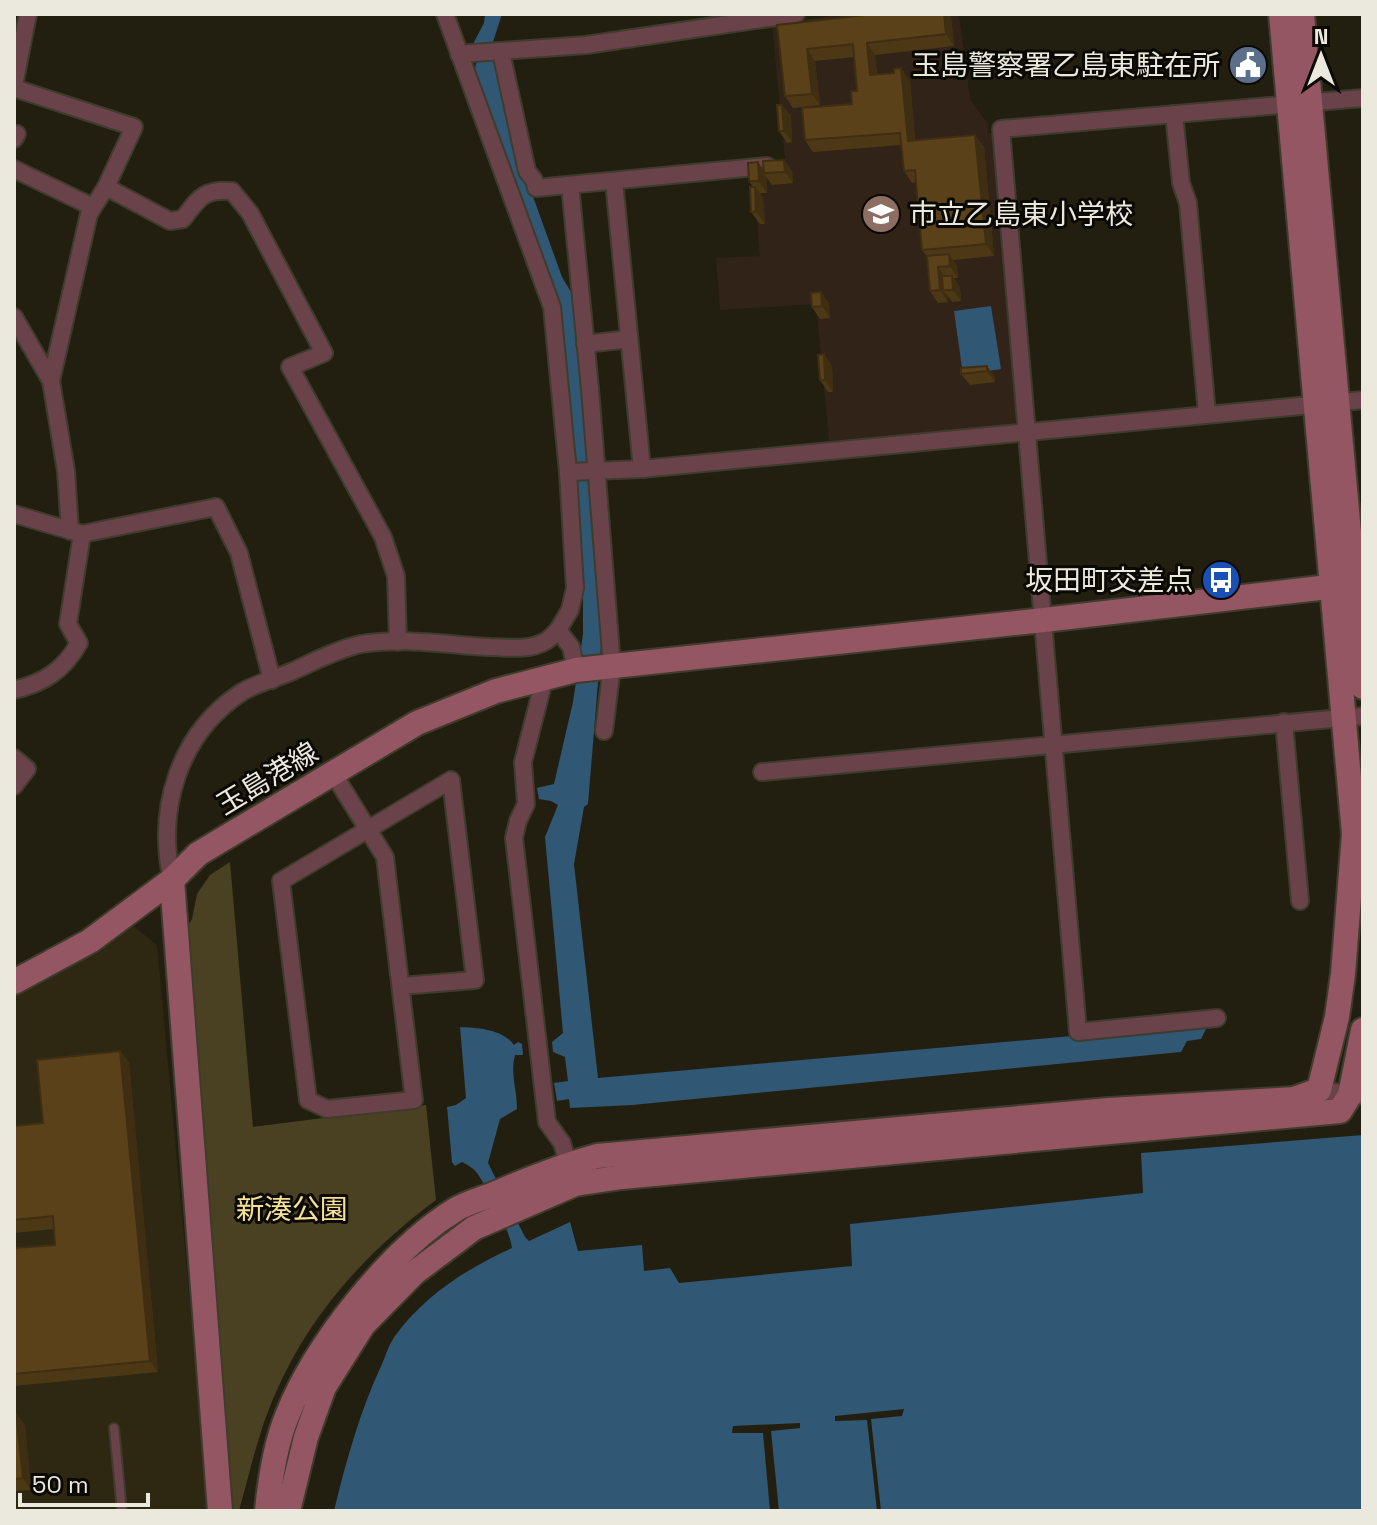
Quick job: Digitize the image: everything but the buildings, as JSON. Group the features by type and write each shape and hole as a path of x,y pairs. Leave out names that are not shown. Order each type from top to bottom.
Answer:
{"street":[{"path":"28,14 14,86 134,127 106,187 89,214 51,381"},
{"path":"220,1511 172,880 166,857 169,796 187,750 203,727 221,708 244,691 362,644 398,642 523,648 544,642 558,630 570,610 575,588 568,472 552,307 445,14"},
{"path":"459,54 586,45 796,14"},
{"path":"1281,14 1298,104 1339,402 1343,585 1354,716 1354,834 1348,936 1337,1017 1319,1090"},
{"path":"1298,104 1302,14"},
{"path":"501,52 527,171 536,188"},
{"path":"1217,1018 1078,1032 1001,129 1363,98"},
{"path":"1174,114 1181,183 1188,203 1207,414"},
{"path":"509,190 785,165"},
{"path":"14,169 93,207"},
{"path":"614,181 642,469"},
{"path":"570,185 612,666 604,731"},
{"path":"106,187 170,221 183,219 200,196 216,189 232,191 250,213 324,353 290,367 383,537 396,576 398,642"},
{"path":"14,317 51,381 76,532 68,624 79,643 69,660 47,679 14,690"},
{"path":"585,344 629,339"},
{"path":"568,472 642,469 1339,402"},
{"path":"14,514 76,532 216,507 239,553 272,680"},
{"path":"1343,585 1363,687"},
{"name":"玉島港線","path":"16,976 90,941 172,880 198,854 417,723 496,691 576,670 1343,585"},
{"path":"558,630 571,647 576,670"},
{"path":"544,680 523,762 526,804 514,838 547,1122 562,1143 572,1174"},
{"path":"762,772 1354,716"},
{"path":"1284,722 1300,901"},
{"path":"14,758 27,769 14,786"},
{"path":"333,773 368,829 385,857 414,1100 327,1109 308,1100 281,881 368,829 451,780 475,980 401,986"},
{"path":"1354,1103 1363,1030"},
{"path":"288,1511 306,1437 324,1387 363,1325 414,1273 474,1228 612,1154 1109,1110 1294,1099 1319,1090 1354,1103"},
{"path":"267,1511 270,1481 287,1416 315,1361 354,1304 407,1249 455,1210 572,1174 622,1177 1354,1103"}],"lane":[{"path":"114,1428 122,1511"}],"shaded area":[{"name":"市立乙島東小学校","path":"845,14 959,14 970,99 988,124 988,133 995,133 1022,424 829,441 816,304 720,310 716,258 760,256 753,172 786,169 772,24"},
{"path":"132,925 157,945 209,1511 14,1511 14,992"}],"green space":[{"name":"新湊公園","path":"230,862 253,1127 426,1105 436,1200 352,1275 308,1333 273,1399 239,1511 229,1511 185,930 192,919 197,894 210,875"}],"water":[{"path":"485,14 502,14 491,58 499,62 531,191 562,277 571,292 579,342 602,634 588,804 584,807 574,864 598,1078 1195,1025 1206,1029 1201,1039 1187,1041 1181,1052 632,1105 570,1108 569,1099 557,1101 554,1083 568,1081 565,1057 553,1052 552,1042 563,1033 545,837 558,805 539,799 537,788 554,784 573,702 583,634 583,566 557,296 473,78 477,59 474,42"},
{"path":"991,306 1001,369 963,375 954,311"},
{"path":"460,1027 490,1030 514,1045 518,1042 522,1044 523,1055 515,1055 513,1075 517,1109 500,1119 488,1163 525,1237 529,1241 570,1222 578,1251 642,1245 644,1271 670,1268 679,1283 852,1266 850,1224 1143,1193 1141,1153 1363,1135 1363,1511 334,1511 360,1418 395,1336 419,1308 448,1284 512,1248 503,1221 477,1173 462,1162 455,1166 452,1162 447,1107 466,1098"}],"pier":[{"path":"904,1409 902,1416 871,1419 881,1511 877,1511 867,1420 835,1421 835,1416"},
{"path":"800,1423 800,1428 771,1431 779,1511 770,1511 763,1433 732,1433 733,1426"}],"place":[{"name":"玉島警察署乙島東駐在所","path":"1248,65"},
{"name":"市立乙島東小学校","path":"881,214"},
{"name":"坂田町交差点","path":"1221,580"}]}
